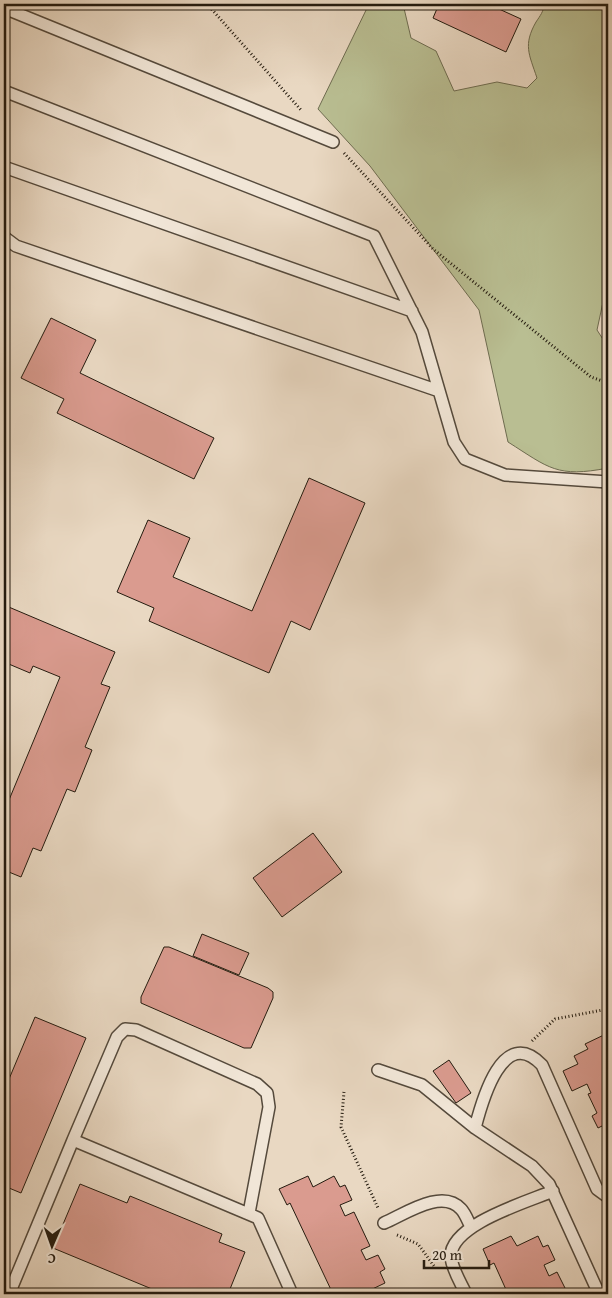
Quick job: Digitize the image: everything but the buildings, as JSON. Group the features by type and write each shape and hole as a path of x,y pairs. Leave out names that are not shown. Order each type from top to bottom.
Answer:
{"lane":[{"path":"4,8 333,142"},
{"path":"4,91 374,236 422,332 454,442 465,459 506,475 608,482"},
{"path":"4,167 412,311"},
{"path":"4,237 16,246 439,391"},
{"path":"6,1294 117,1037 125,1029 136,1030 257,1084 268,1093 269,1107 249,1213"},
{"path":"475,1128 482,1099 495,1072 509,1056 519,1053 529,1054 542,1065 597,1189 608,1197"},
{"path":"378,1070 422,1085 475,1128 532,1166 550,1184 598,1294"},
{"path":"73,1140 249,1213 261,1222 292,1294"},
{"path":"466,1294 454,1269 451,1257 458,1238 470,1227 553,1191"},
{"path":"384,1223 437,1200 451,1202 462,1209 470,1227"}],"path":[{"path":"207,4 302,111"},
{"path":"333,142 433,249 591,377 608,383"},
{"path":"519,1053 555,1019 608,1010"},
{"path":"344,1092 341,1126 384,1223 398,1236 418,1244 436,1269"}],"green space":[{"path":"369,4 403,4 411,38 436,51 454,91 497,82 527,88 537,78 528,43 532,30 543,11 544,4 608,4 608,287 606,288 597,330 608,347 608,468 577,472 565,471 544,464 508,442 479,310 370,166 318,109"}]}
